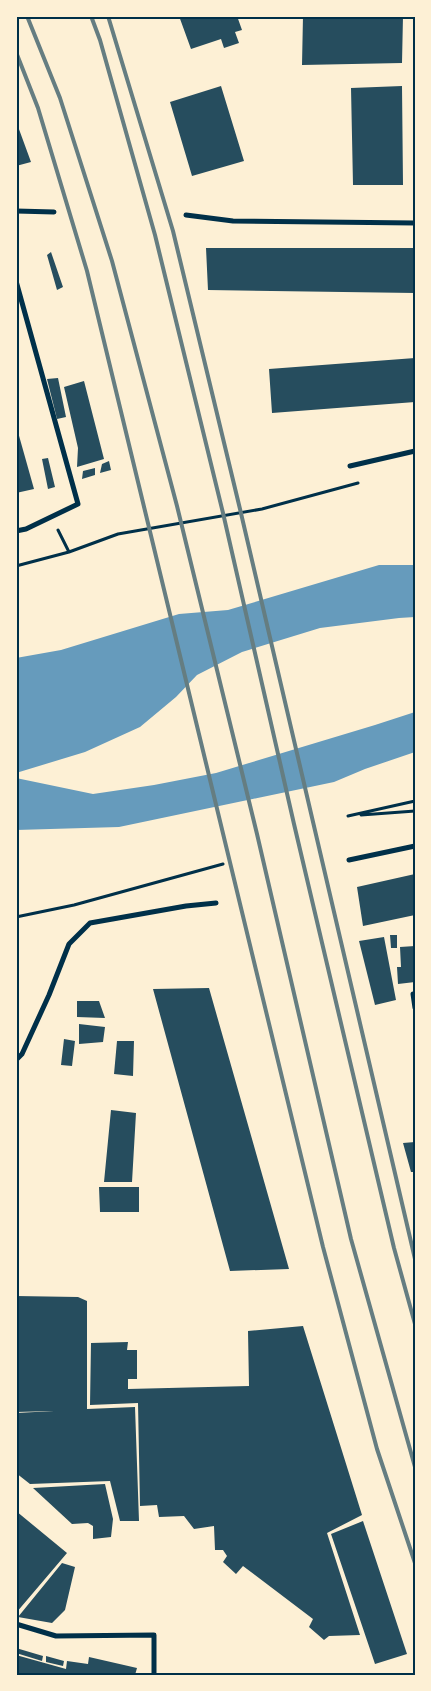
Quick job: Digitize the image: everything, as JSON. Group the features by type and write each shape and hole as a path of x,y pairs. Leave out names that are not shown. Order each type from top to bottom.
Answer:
{"street":[{"path":"16,211 54,212"},
{"path":"186,215 233,221 415,222"},
{"path":"16,281 78,504 26,529 16,531"},
{"path":"350,466 415,451"},
{"path":"349,860 415,846"},
{"path":"16,1060 22,1054 49,995 69,944 90,922 186,906 216,903"},
{"path":"415,994 413,994 415,1008"},
{"path":"16,1624 56,1636 154,1635 154,1675"}],"path":[{"path":"16,566 69,552 118,534 262,509 349,485"},
{"path":"52,517 69,552"},
{"path":"415,801 348,816 415,811"},
{"path":"16,917 74,905 223,864"}],"water":[{"path":"379,565 415,565 415,617 320,628 242,652 197,675 176,697 140,727 85,752 16,773 16,658 61,650 179,614 228,610"},
{"path":"415,712 415,752 334,782 119,827 16,830 16,778 93,794 154,785 216,773"}],"building":[{"path":"179,16 237,16 242,30 235,32 239,43 224,48 221,39 191,49"},
{"path":"303,16 403,16 402,63 302,65"},
{"path":"221,86 244,161 192,176 170,102"},
{"path":"402,86 403,185 353,185 351,88"},
{"path":"16,121 31,162 16,166"},
{"path":"206,248 415,248 415,293 208,290"},
{"path":"51,252 63,287 57,290 47,255"},
{"path":"415,358 415,402 272,413 269,369"},
{"path":"58,378 66,417 57,419 47,379"},
{"path":"84,381 104,459 77,467 78,448 64,387"},
{"path":"16,425 34,489 16,493"},
{"path":"48,458 55,487 48,489 42,459"},
{"path":"109,461 111,470 100,473 102,464"},
{"path":"95,468 95,475 82,479 83,471"},
{"path":"415,874 415,915 363,926 357,887"},
{"path":"390,935 397,935 397,948 391,948"},
{"path":"384,937 396,1000 375,1005 359,941"},
{"path":"415,946 415,982 398,984 397,967 401,967 400,947"},
{"path":"209,988 289,1269 230,1271 153,989"},
{"path":"77,1001 99,1001 105,1018 77,1017"},
{"path":"79,1024 105,1027 103,1042 79,1044"},
{"path":"64,1039 75,1041 72,1066 61,1065"},
{"path":"117,1041 134,1041 133,1076 114,1074"},
{"path":"111,1110 136,1113 132,1182 104,1182"},
{"path":"415,1142 415,1172 411,1172 403,1143"},
{"path":"99,1187 139,1187 139,1212 100,1212"},
{"path":"16,1296 78,1297 87,1301 87,1409 135,1407 139,1521 120,1521 110,1481 30,1484 16,1473 16,1413 54,1411 16,1412"},
{"path":"303,1326 362,1515 327,1533 360,1635 329,1636 324,1640 309,1627 313,1619 243,1566 236,1574 223,1562 227,1556 223,1550 215,1550 214,1526 194,1529 184,1516 159,1517 157,1505 140,1506 138,1403 90,1405 91,1343 128,1342 127,1350 137,1350 137,1379 128,1379 128,1389 249,1386 248,1331"},
{"path":"105,1484 113,1519 111,1537 93,1539 93,1526 88,1523 72,1524 33,1488"},
{"path":"16,1511 67,1553 16,1613"},
{"path":"363,1521 407,1654 375,1664 331,1534"},
{"path":"62,1563 75,1567 65,1610 52,1623 18,1617"},
{"path":"16,1648 43,1656 42,1661 16,1653"},
{"path":"16,1655 66,1669 67,1661 88,1664 89,1657 137,1668 135,1675 16,1675"},
{"path":"46,1656 64,1661 63,1666 46,1662"}],"railway":[{"path":"27,16 60,98 112,261 177,506 257,834 351,1239 415,1467"},
{"path":"91,16 100,40 155,235 223,513 394,1248 415,1324"},
{"path":"108,16 173,231 240,509 415,1259"},
{"path":"16,52 38,108 87,271 323,1247 377,1449 415,1563"}]}
